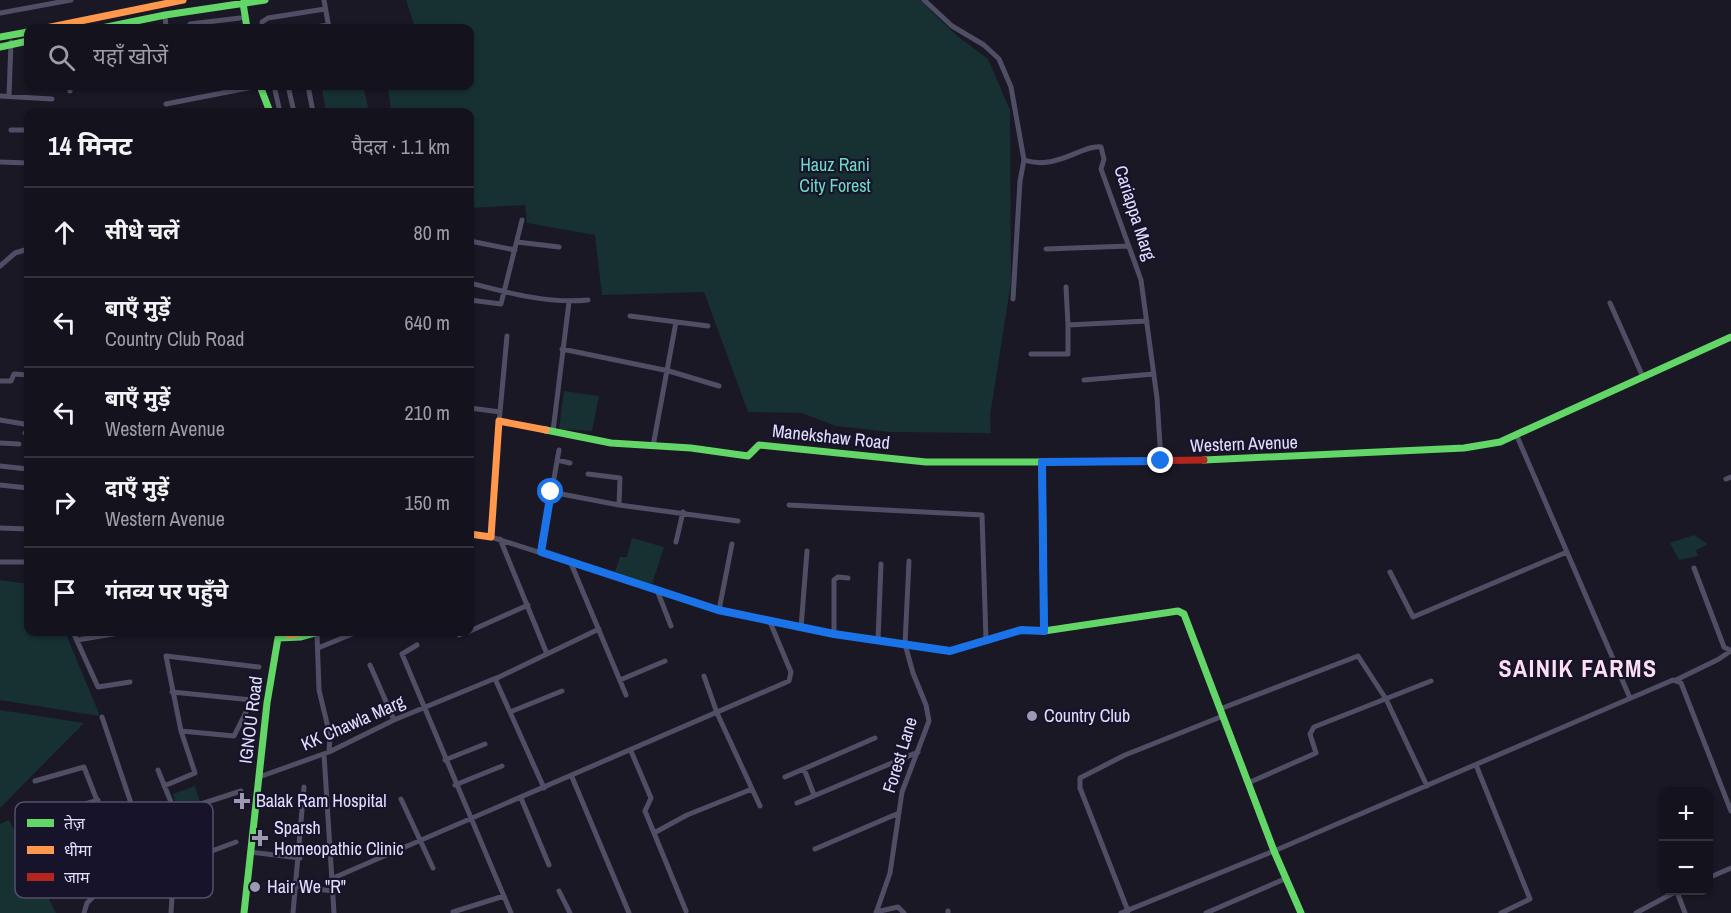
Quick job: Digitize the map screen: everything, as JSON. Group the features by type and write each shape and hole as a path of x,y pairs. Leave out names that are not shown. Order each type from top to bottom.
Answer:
{"street":[{"path":"0,13 71,0"},
{"path":"145,8 150,0"},
{"path":"66,24 183,0"},
{"path":"125,24 165,15 265,0"},
{"path":"324,0 328,24"},
{"path":"924,0 952,26 984,45 999,59 1011,87 1023,160 1013,300"},
{"path":"241,4 241,24"},
{"path":"241,4 246,24"},
{"path":"262,24 268,18 325,9"},
{"path":"165,15 166,24"},
{"path":"190,24 240,18"},
{"path":"0,37 24,33"},
{"path":"9,96 11,35"},
{"path":"0,46 24,42"},
{"path":"166,104 238,90"},
{"path":"264,90 270,108"},
{"path":"275,90 279,108"},
{"path":"289,90 293,108"},
{"path":"309,90 312,108"},
{"path":"0,96 52,99"},
{"path":"11,130 24,130"},
{"name":"Cariappa Marg","path":"1023,160 1034,164 1061,160 1100,146 1104,159 1101,169 1141,280 1154,374 1161,461"},
{"path":"0,162 24,163"},
{"path":"474,301 499,305 505,292 522,220"},
{"path":"474,242 515,250"},
{"path":"517,242 559,247"},
{"path":"1046,249 1129,246"},
{"path":"0,266 15,253 24,250"},
{"path":"474,284 505,292 569,302 588,300"},
{"path":"1031,354 1066,355 1069,350 1070,325 1066,287"},
{"path":"553,431 569,302"},
{"path":"1610,303 1643,376"},
{"path":"630,316 708,326"},
{"path":"1070,325 1147,321"},
{"path":"653,446 669,371 676,322"},
{"path":"491,537 507,336"},
{"name":"Western Avenue","path":"1042,462 1249,460 1464,448 1492,444 1731,337"},
{"path":"562,349 669,371 719,386"},
{"path":"0,381 11,381 14,374 24,375"},
{"path":"1084,380 1154,374"},
{"path":"474,409 500,412"},
{"path":"0,420 24,424"},
{"name":"Manekshaw Road","path":"499,421 611,443 748,456 759,445 926,462 1042,462"},
{"path":"1516,434 1630,698"},
{"path":"0,443 19,444"},
{"path":"541,552 559,450"},
{"path":"557,460 570,463"},
{"path":"1042,462 1044,631"},
{"path":"0,466 24,469"},
{"path":"588,474 620,478 619,505"},
{"path":"0,485 24,488"},
{"path":"551,492 619,505 738,521"},
{"path":"789,505 982,515 986,640"},
{"path":"676,542 683,512"},
{"path":"0,528 24,529"},
{"path":"474,535 500,538 718,610 834,634 950,651 1027,630 1044,631 1182,612 1274,851 1301,913"},
{"path":"500,538 547,654"},
{"path":"718,610 732,544"},
{"path":"801,628 807,551"},
{"path":"1390,572 1413,617 1567,552"},
{"path":"570,561 626,695"},
{"name":"Forest Lane","path":"876,912 890,873 902,792 927,728 929,714 913,673 905,644 909,561"},
{"path":"0,562 24,562"},
{"path":"878,640 881,564"},
{"path":"1121,913 1274,851 1676,680 1730,652 1724,647 1694,568"},
{"path":"834,634 834,580 837,577 848,578"},
{"path":"657,590 671,626"},
{"path":"474,629 528,605"},
{"path":"332,879 572,777 791,679 791,672 770,622"},
{"name":"KK Chawla Marg","path":"259,777 326,753 394,720 496,678 599,629"},
{"path":"75,636 98,687 130,682"},
{"path":"77,640 97,636"},
{"path":"278,638 286,636"},
{"path":"278,638 294,636"},
{"path":"318,636 319,690 330,736 326,753 334,913"},
{"path":"318,648 347,636"},
{"name":"IGNOU Road","path":"244,913 259,777 278,638"},
{"path":"417,645 402,653 423,708 511,913"},
{"path":"164,786 195,773 181,731 165,660 169,655 259,667"},
{"path":"1128,912 1080,788 1080,778 1125,755 1221,713 1358,656 1386,699 1427,786"},
{"path":"620,680 665,661"},
{"path":"370,665 394,720"},
{"path":"704,676 717,713 760,806"},
{"path":"496,678 544,788"},
{"path":"1676,680 1681,683 1731,811"},
{"path":"1248,783 1316,753 1310,734 1314,727 1431,681"},
{"path":"172,692 252,700 234,736 181,731"},
{"path":"510,712 562,692"},
{"path":"102,717 131,802"},
{"path":"785,777 875,738"},
{"path":"445,760 485,744"},
{"path":"631,751 651,798 645,811 686,911"},
{"path":"796,803 918,752"},
{"path":"1476,765 1530,899 1502,913"},
{"path":"456,785 502,766"},
{"path":"35,781 84,767 98,800 92,802"},
{"path":"804,769 814,795"},
{"path":"158,770 171,802"},
{"path":"572,777 629,913"},
{"path":"293,913 300,858 304,787"},
{"path":"654,833 687,815 752,789"},
{"path":"207,802 241,791"},
{"path":"521,798 549,865"},
{"path":"401,799 433,868"},
{"path":"815,849 899,813"},
{"path":"213,851 236,842"},
{"path":"250,852 300,858"},
{"path":"1713,876 1731,868"},
{"path":"1206,913 1287,878"},
{"path":"297,886 332,891"},
{"path":"559,891 570,913"},
{"path":"1636,913 1670,895"},
{"path":"1679,895 1686,913"},
{"path":"453,912 504,896"},
{"path":"84,913 87,903 92,898"},
{"path":"171,913 172,898"},
{"path":"876,912 895,907 903,913"}],"green space":[{"name":"Hauz Rani City Forest","path":"406,0 920,0 956,35 988,59 1010,110 1011,282 990,416 991,433 890,432 836,426 802,413 748,412 704,292 602,295 595,235 527,223 525,205 474,208 474,108 391,108 388,90 474,90 474,24 414,24"},
{"path":"322,90 364,90 368,108 325,108"},
{"path":"564,391 599,396 592,431 559,429"},
{"path":"1694,535 1708,544 1696,550 1698,556 1679,560 1670,543"},
{"path":"632,538 664,547 652,584 615,572 620,557 627,557"},
{"path":"0,580 24,583 24,636 67,636 100,716 0,700"},
{"path":"0,710 84,723 0,808"},
{"path":"195,786 200,802 176,802 173,794"},
{"path":"9,820 15,832 15,898 48,898 56,913 0,913 0,824"}],"traffic: fast":[{"path":"121,24 265,0"},
{"path":"243,3 246,24"},
{"path":"0,37 24,33"},
{"path":"0,47 24,42"},
{"path":"262,90 268,108"},
{"path":"1204,460 1464,448 1500,442 1731,337"},
{"path":"546,430 611,443 691,448 748,456 759,445 926,462 1055,462"},
{"path":"1042,462 1044,631 1178,611 1184,614 1274,851 1301,913"},
{"path":"278,638 305,636"},
{"path":"244,913 267,703 278,638"}],"traffic: slow":[{"path":"66,24 183,0"},
{"path":"474,535 491,537 499,421 546,430"}],"traffic: jam":[{"path":"1055,462 1204,460"}],"place":[{"name":"Country Club","path":"1032,716"},
{"name":"Balak Ram Hospital","path":"242,801"},
{"name":"Sparsh Homeopathic Clinic","path":"260,838"},
{"name":"Hair We \"R\"","path":"255,887"}],"district":[{"name":"SAINIK FARMS","path":"1578,669"}],"route":[{"path":"551,492 541,552 718,610 834,634 955,651 1021,630 1044,631 1042,462 1161,461"}]}
